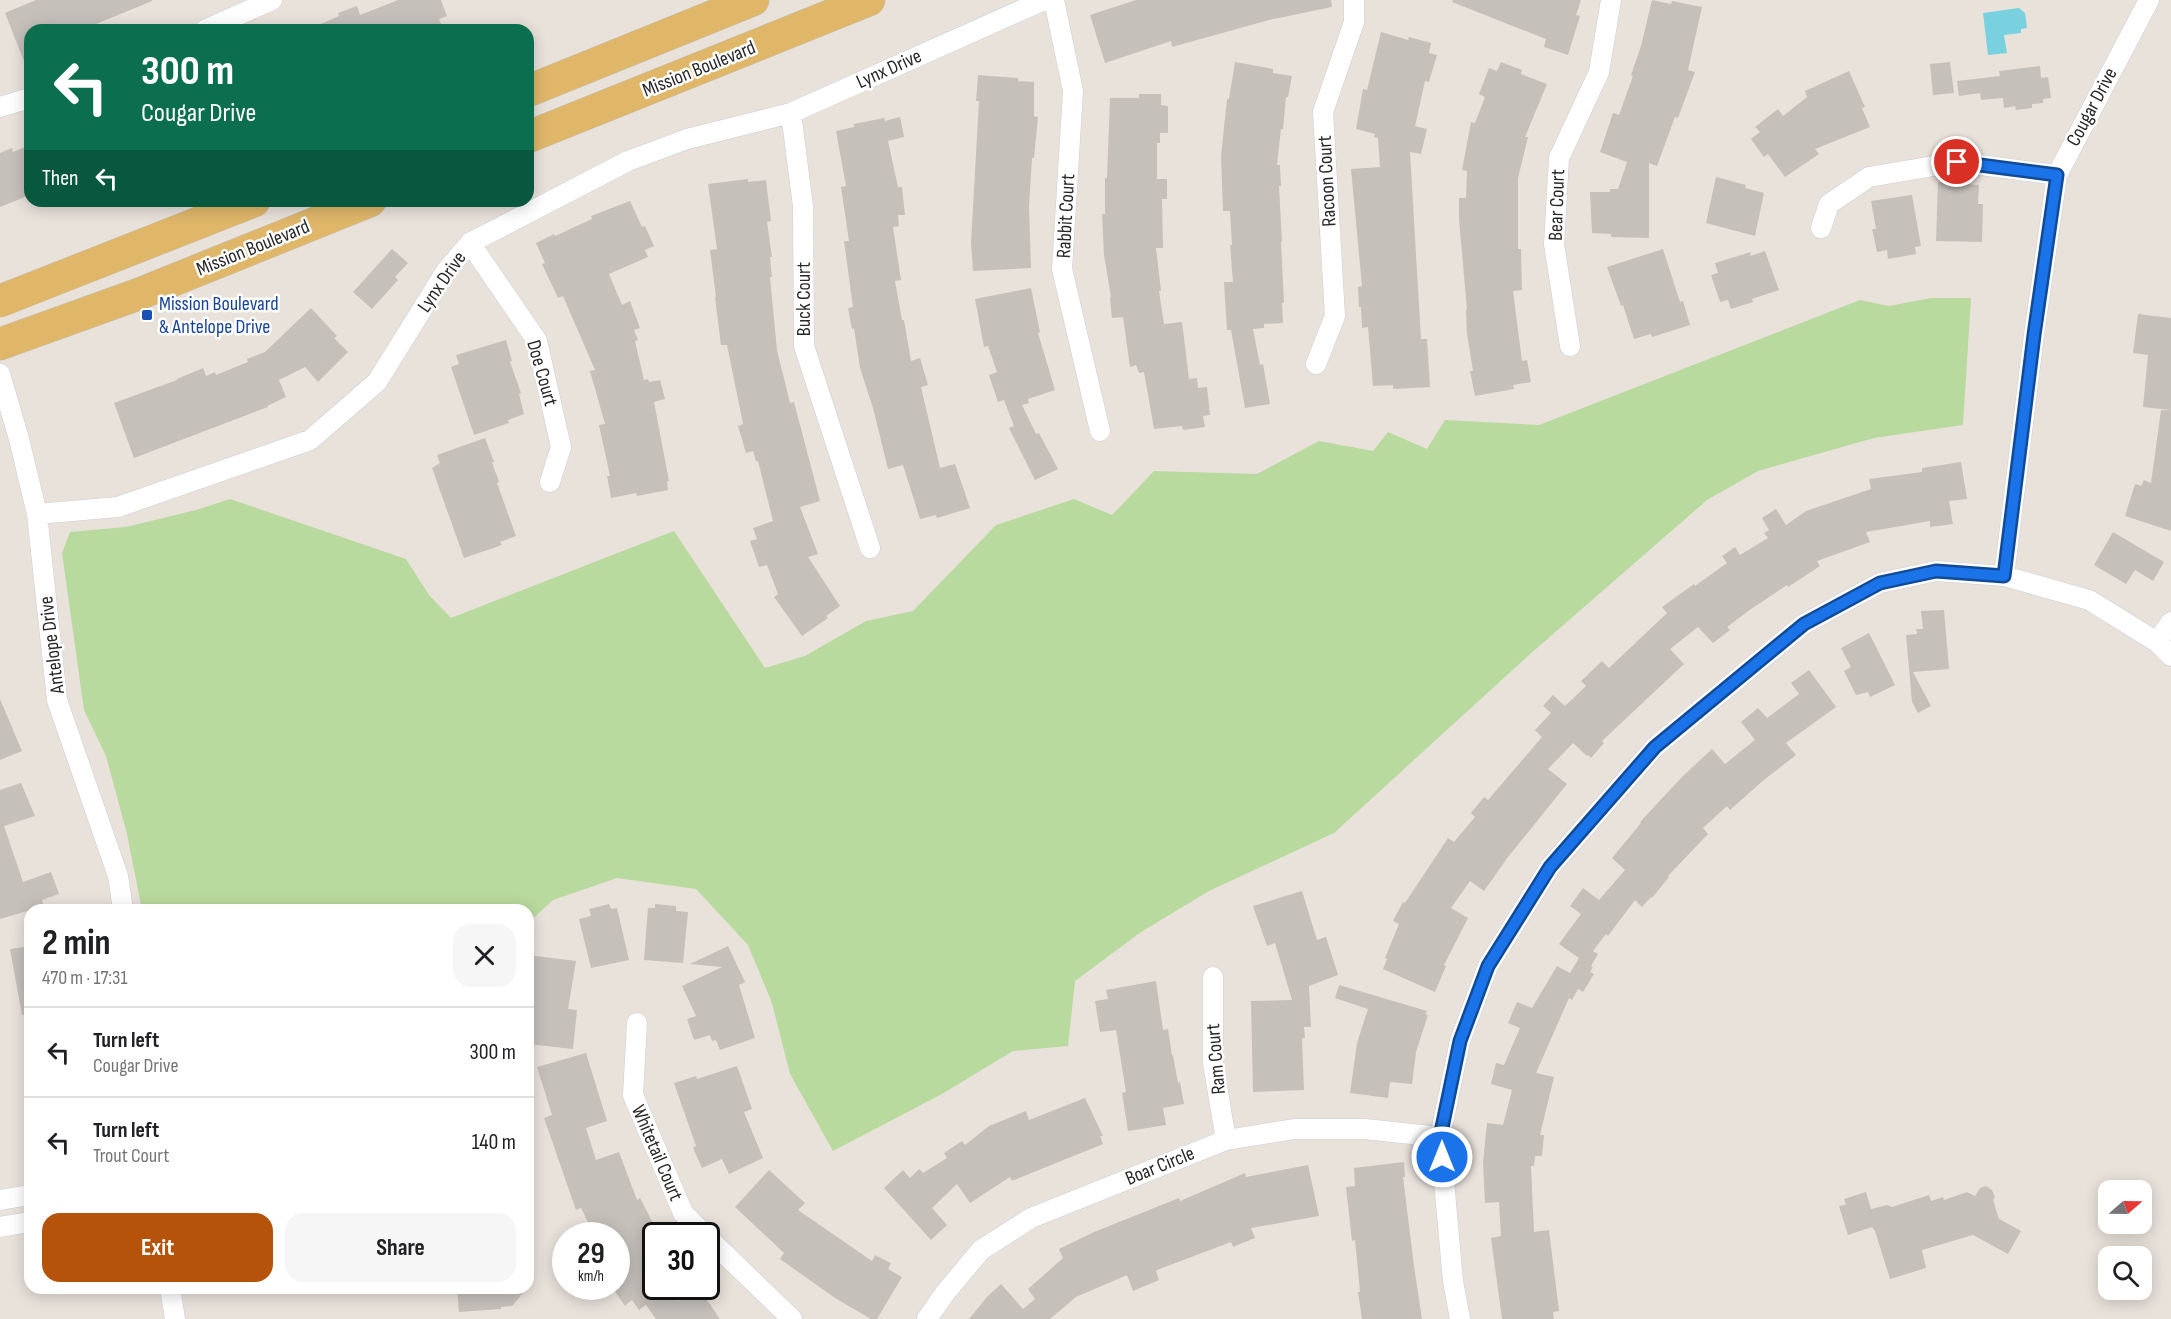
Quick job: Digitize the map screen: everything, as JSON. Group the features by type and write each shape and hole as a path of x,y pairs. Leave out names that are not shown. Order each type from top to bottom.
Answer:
{"main road":[{"path":"534,89 753,0"},
{"name":"Mission Boulevard","path":"534,135 869,0"},
{"path":"0,301 239,207"},
{"name":"Mission Boulevard","path":"0,344 139,294 355,207"}],"street":[{"path":"218,24 272,0"},
{"name":"Lynx Drive","path":"37,514 118,507 310,440 377,382 446,271 470,243 628,161 687,139 791,113 1044,0"},
{"name":"Rabbit Court","path":"1054,0 1073,91 1062,269 1100,431"},
{"name":"Racoon Court","path":"1316,364 1335,316 1323,112 1354,22 1354,0"},
{"name":"Bear Court","path":"1570,346 1554,244 1559,158 1599,72 1611,0"},
{"name":"Cougar Drive","path":"2004,576 2034,335 2057,175 2149,0"},
{"path":"0,107 24,100"},
{"name":"Buck Court","path":"791,113 803,206 804,346 870,548"},
{"path":"1821,228 1829,204 1869,177 1957,162 2057,175"},
{"name":"Doe Court","path":"470,243 537,341 561,447 550,482"},
{"name":"Antelope Drive","path":"0,374 37,514 57,700 118,876 122,904"},
{"path":"1460,1319 1453,1281 1440,1137 1460,1041 1488,966 1550,867 1655,747 1804,624 1880,583 1936,571 2004,576 2088,600 2164,649 2171,622"},
{"name":"Ram Court","path":"1213,977 1213,1063 1226,1140"},
{"name":"Whitetail Court","path":"637,1023 633,1095 683,1213 692,1222"},
{"name":"Boar Circle","path":"927,1319 945,1293 981,1250 1031,1218 1226,1140 1294,1129 1365,1129 1440,1137"},
{"path":"0,1200 24,1196"},
{"path":"0,1227 24,1223"},
{"name":"Whitetail Court","path":"720,1250 792,1319"},
{"path":"171,1294 175,1319"}],"green space":[{"path":"1931,298 1971,298 1963,425 1874,438 1758,471 1707,500 1529,655 1334,833 1209,891 1141,932 1075,981 1068,1046 1013,1051 942,1094 833,1151 790,1074 772,1003 748,945 696,889 617,878 553,900 534,917 534,904 141,904 127,834 106,756 84,710 62,553 70,532 126,527 230,499 406,559 429,595 451,618 674,531 765,668 805,656 866,621 913,611 996,525 1074,499 1112,515 1154,471 1257,474 1319,441 1373,451 1388,432 1427,449 1445,420 1539,425 1860,300 1889,306"}],"water":[{"path":"2019,8 2025,13 2027,28 2021,29 2021,33 2004,35 2007,53 1988,55 1983,13"}],"building":[{"path":"36,0 152,0 96,24 24,24 24,61 5,13"},
{"path":"398,0 441,0 447,16 439,19 441,24 321,24 339,16 338,13 357,6 360,15"},
{"path":"1136,0 1331,0 1332,7 1269,20 1172,47 1171,41 1105,63 1090,15"},
{"path":"1453,0 1581,0 1576,15 1580,16 1568,55 1544,47 1546,39 1452,2"},
{"path":"1652,0 1702,7 1688,70 1695,72 1657,166 1649,163 1649,238 1611,237 1611,234 1592,233 1590,192 1610,192 1610,189 1618,189 1627,162 1600,152 1613,113 1619,115 1633,76 1631,75 1641,46"},
{"path":"1381,32 1408,40 1409,37 1431,43 1429,53 1437,55 1429,82 1425,81 1415,126 1427,129 1421,154 1410,152 1421,339 1427,339 1430,387 1393,389 1393,385 1373,386 1368,327 1362,328 1361,307 1359,307 1358,287 1362,286 1351,169 1380,167 1378,138 1374,137 1375,134 1356,129 1363,89 1367,90"},
{"path":"1235,62 1273,69 1273,73 1292,76 1288,97 1286,97 1277,165 1280,165 1281,186 1279,186 1283,323 1264,324 1264,328 1253,329 1260,365 1263,364 1270,404 1245,408 1231,330 1227,330 1224,282 1233,282 1230,211 1223,211 1221,156 1227,99 1229,99"},
{"path":"1501,62 1522,70 1521,74 1547,84 1525,137 1528,137 1518,178 1518,249 1521,249 1522,290 1513,291 1522,361 1527,360 1531,382 1513,385 1514,389 1475,396 1467,334 1459,198 1466,198 1467,171 1462,170 1471,122 1475,123 1485,97 1479,94 1489,68 1497,71"},
{"path":"1950,62 1954,93 1933,95 1930,64"},
{"path":"2040,66 2041,78 2048,77 2051,98 2043,99 2043,103 2032,104 2032,108 2016,110 2015,106 2004,108 2003,98 1981,100 1980,93 1959,96 1957,81 2000,76 1999,71"},
{"path":"1849,71 1865,107 1862,108 1870,127 1815,149 1819,154 1785,177 1768,154 1764,157 1751,139 1760,132 1755,127 1778,109 1783,116 1807,97 1805,91"},
{"path":"978,75 1018,78 1018,81 1034,82 1034,116 1038,117 1034,158 1032,158 1029,207 1031,268 973,271 971,243 979,101 976,101"},
{"path":"1139,94 1161,94 1161,105 1168,106 1168,133 1160,133 1160,143 1157,143 1157,179 1167,179 1167,199 1162,199 1163,248 1156,248 1161,291 1159,291 1164,324 1182,322 1189,379 1197,378 1198,388 1207,387 1210,415 1203,416 1205,427 1183,430 1182,426 1154,429 1144,372 1139,373 1136,365 1130,367 1123,317 1112,318 1104,255 1102,214 1105,214 1110,98 1139,98"},
{"path":"900,117 904,137 888,141 898,187 902,187 905,215 898,215 899,226 893,227 901,280 895,281 911,361 920,358 928,385 921,387 940,468 955,464 970,508 937,518 936,515 920,519 903,465 888,469 873,408 860,368 854,328 852,329 848,308 853,307 844,241 849,241 841,187 846,186 836,131 854,127 854,124"},
{"path":"24,147 24,197 0,207 0,153 12,148 13,152"},
{"path":"1716,177 1746,185 1745,188 1764,193 1755,236 1706,223"},
{"path":"748,179 748,182 766,180 771,221 767,222 772,257 770,257 772,277 770,277 777,350 790,403 794,402 820,501 800,507 818,554 808,557 840,606 826,616 828,618 802,636 774,597 778,594 767,565 759,567 750,541 757,539 753,528 773,521 758,461 753,451 746,453 738,426 743,424 727,345 721,345 715,297 710,250 717,249 708,184"},
{"path":"1938,182 1979,185 1978,204 1983,204 1982,242 1936,241"},
{"path":"1912,195 1921,246 1915,247 1916,254 1888,259 1887,250 1877,252 1872,229 1876,229 1871,201"},
{"path":"630,201 654,246 645,250 648,257 609,274 622,305 630,301 640,328 634,330 638,340 635,341 644,380 648,379 649,382 660,380 665,399 654,402 669,481 667,481 668,490 611,498 607,476 610,476 599,425 605,424 590,371 595,370 563,296 558,298 542,264 545,263 536,243 592,219 591,216"},
{"path":"392,249 408,263 395,277 398,280 372,309 353,292"},
{"path":"1663,249 1690,325 1652,337 1651,334 1634,339 1607,267"},
{"path":"1765,251 1779,290 1731,309 1728,300 1720,302 1711,275 1718,273 1715,263 1751,252 1750,256"},
{"path":"1031,288 1040,332 1038,333 1055,390 1028,399 1029,403 1022,405 1036,434 1039,433 1058,469 1035,480 1009,428 1014,426 1004,400 998,402 989,375 997,372 988,346 984,347 975,299"},
{"path":"311,308 337,336 334,338 348,352 318,382 305,367 279,380 286,397 268,407 134,458 114,403 203,368 206,376 215,372 216,375 248,362 247,359 265,352"},
{"path":"2138,314 2171,318 2171,410 2143,407 2148,355 2133,353"},
{"path":"506,340 512,361 510,362 521,393 519,394 524,414 508,420 509,423 474,435 451,367 459,364 456,355"},
{"path":"2161,410 2171,410 2171,531 2125,516 2135,484 2141,486 2144,480 2151,483"},
{"path":"485,438 494,462 492,462 499,482 497,483 516,536 500,542 502,545 464,558 432,468 440,463 437,455"},
{"path":"1961,462 1967,499 1949,501 1953,524 1930,527 1930,521 1866,532 1870,542 1817,561 1820,566 1751,609 1727,627 1730,630 1713,643 1698,627 1670,649 1684,664 1602,741 1604,743 1591,758 1573,743 1548,769 1567,784 1508,857 1484,891 1470,881 1451,908 1468,918 1444,965 1446,966 1435,992 1383,969 1387,959 1385,958 1399,924 1393,921 1403,902 1405,903 1448,838 1454,842 1475,817 1471,813 1484,797 1488,800 1542,737 1535,730 1551,713 1543,706 1553,695 1565,706 1586,686 1581,681 1602,661 1609,668 1667,613 1662,607 1727,563 1722,556 1735,547 1740,555 1768,538 1764,533 1769,530 1762,518 1776,509 1786,525 1806,511 1871,489 1869,479 1922,472 1922,468"},
{"path":"2113,532 2164,562 2153,581 2135,570 2126,584 2094,565"},
{"path":"1944,610 1949,669 1913,672 1931,706 1918,713 1912,702 1906,635 1917,634 1916,629 1923,629 1921,611"},
{"path":"1869,633 1895,685 1870,697 1868,692 1856,695 1844,671 1851,667 1841,648"},
{"path":"1809,670 1836,707 1786,743 1796,755 1730,810 1727,806 1703,828 1708,834 1668,876 1652,898 1642,907 1635,900 1608,936 1606,934 1593,951 1598,954 1591,966 1593,967 1590,972 1594,974 1583,992 1578,989 1572,1000 1569,998 1536,1073 1554,1077 1540,1135 1544,1135 1542,1156 1535,1156 1534,1166 1531,1166 1534,1232 1549,1230 1559,1311 1553,1312 1554,1319 1502,1319 1491,1238 1501,1236 1499,1202 1485,1203 1483,1162 1487,1123 1503,1125 1512,1090 1491,1084 1496,1063 1504,1065 1520,1028 1508,1023 1517,1002 1532,1008 1557,966 1570,973 1579,958 1559,944 1581,914 1570,906 1583,888 1599,900 1625,870 1612,858 1640,822 1712,749 1725,764 1755,740 1741,722 1758,708 1767,718 1799,694 1791,683"},
{"path":"0,699 22,751 0,760"},
{"path":"21,783 35,816 4,826 23,882 51,872 59,894 42,900 43,904 24,904 24,912 0,919 0,790"},
{"path":"1302,891 1317,940 1326,937 1338,975 1309,986 1311,1027 1304,1027 1305,1038 1302,1038 1304,1090 1253,1092 1251,1001 1292,1000 1275,943 1267,946 1253,906"},
{"path":"609,904 611,909 617,908 629,960 591,968 579,919 591,916 589,909"},
{"path":"655,904 676,906 676,911 688,912 683,963 644,960 648,908 655,908"},
{"path":"728,946 745,982 739,985 755,1038 720,1050 716,1040 712,1041 710,1035 694,1040 687,1019 696,1016 682,986 722,967 690,964"},
{"path":"24,947 24,1015 22,1015 10,949"},
{"path":"534,956 576,961 568,1009 577,1010 573,1049 534,1045"},
{"path":"1156,981 1163,1030 1168,1029 1184,1104 1163,1108 1166,1125 1128,1131 1122,1093 1126,1092 1116,1030 1100,1032 1095,1001 1108,999 1106,990"},
{"path":"1339,985 1427,1011 1425,1014 1428,1015 1416,1052 1412,1084 1390,1082 1388,1098 1350,1093 1357,1043 1368,1009 1335,998"},
{"path":"586,1053 607,1121 586,1128 596,1160 619,1152 637,1200 640,1198 652,1222 642,1222 642,1300 707,1300 720,1319 656,1319 646,1305 639,1310 632,1300 625,1306 621,1300 630,1300 630,1222 588,1222 581,1208 576,1210 544,1118 552,1115 537,1067"},
{"path":"737,1066 752,1109 744,1112 763,1158 729,1174 722,1159 702,1168 693,1148 696,1146 674,1083 696,1076 697,1079"},
{"path":"1085,1098 1103,1136 1100,1136 1103,1144 1012,1181 1010,1177 970,1203 957,1184 932,1208 947,1225 931,1240 884,1188 903,1170 910,1178 919,1169 923,1173 947,1158 944,1153 962,1141 965,1145 989,1126 1026,1111 1029,1120"},
{"path":"1404,1162 1405,1177 1403,1177 1422,1319 1362,1319 1355,1240 1352,1241 1346,1187 1355,1186 1354,1168"},
{"path":"1308,1165 1319,1216 1251,1228 1255,1238 1233,1247 1231,1242 1157,1270 1159,1280 1133,1291 1127,1275 1076,1297 1050,1319 969,1319 1001,1284 1023,1309 1035,1299 1028,1289 1063,1258 1059,1249 1094,1232 1179,1198 1180,1201 1245,1173 1246,1177"},
{"path":"769,1170 805,1203 798,1210 872,1261 875,1255 891,1263 888,1269 902,1277 877,1319 871,1319 835,1298 780,1259 784,1253 735,1207"},
{"path":"1986,1186 1992,1190 1995,1197 1993,1200 1999,1219 2021,1231 2008,1254 1973,1235 1922,1250 1926,1268 1890,1279 1875,1231 1872,1227 1848,1235 1839,1206 1846,1205 1844,1199 1866,1192 1871,1209 1887,1205 1892,1207 1929,1195 1931,1201 1943,1197 1944,1200 1967,1192 1975,1196 1980,1188"},
{"path":"458,1294 522,1294 512,1306 459,1312"}],"place":[{"name":"Mission Boulevard & Antelope Drive","path":"147,315"}],"route":[{"path":"1442,1157 1440,1137 1460,1041 1488,966 1550,867 1655,747 1804,624 1880,583 1936,571 2004,576 2034,335 2057,175 1957,162"}]}
